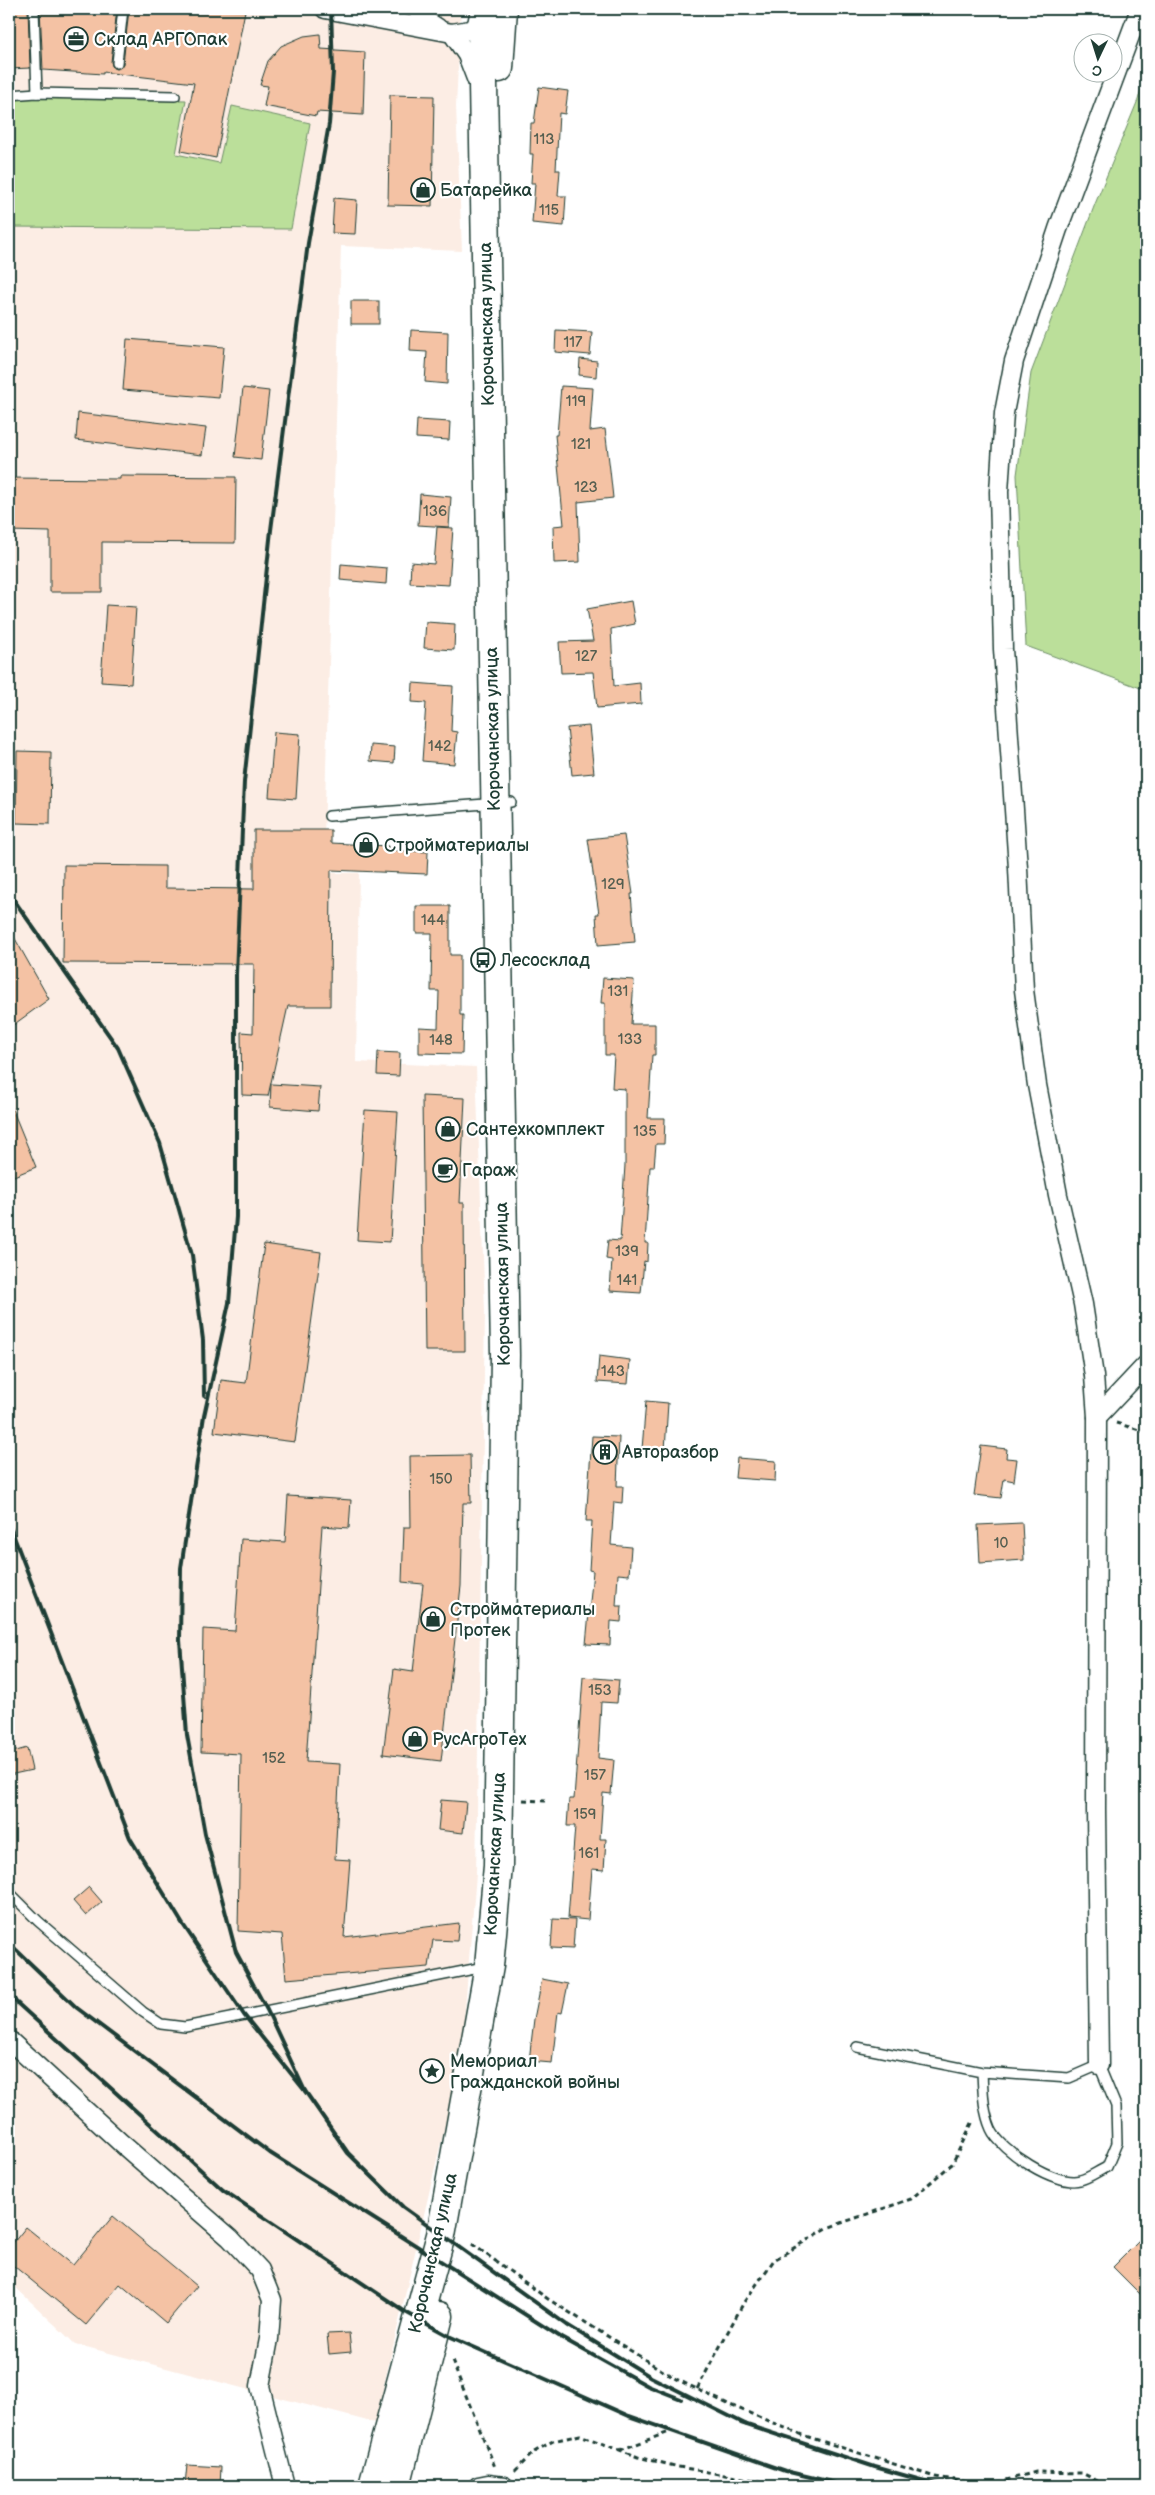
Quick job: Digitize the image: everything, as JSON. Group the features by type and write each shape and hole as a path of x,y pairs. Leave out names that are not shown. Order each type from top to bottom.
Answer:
{"main road":[{"name":"Корочанская улица","path":"373,2486 438,2251 489,1966 498,1866 505,1355 498,118 503,9"},
{"name":"Корочанская улица","path":"396,2486 458,2247 508,1967 517,1864 522,1352 503,802 484,104 489,14"}],"street":[{"path":"325,9 368,12 448,32 470,30 489,14"},
{"path":"417,9 421,16 448,32 467,55 484,104"},
{"path":"1100,2065 1096,1810 1097,1417 1094,1376 1083,1304 1037,1085 1024,990 1018,868 1003,650 999,492 1004,413 1014,361 1058,229 1140,9"},
{"path":"1097,1417 1146,1365"},
{"path":"9,2040 121,2143 230,2238 260,2270 272,2300 269,2339 260,2386 285,2486"},
{"path":"478,2486 503,2486"}],"lane":[{"path":"34,9 37,93"},
{"path":"117,63 123,9"},
{"path":"9,95 37,93 175,96"},
{"path":"329,816 503,802"},
{"path":"9,1892 53,1934 143,2012 161,2024 185,2027 473,1971 489,1966"},
{"path":"857,2047 982,2072 1069,2078 1100,2065 1116,2106 1117,2143 1107,2166 1078,2181 1049,2176 1014,2157 991,2130 984,2100 982,2072"}],"path":[{"path":"1097,1417 1146,1432"},
{"path":"697,2389 744,2302 774,2260 827,2228 911,2199 952,2164 984,2100"},
{"path":"472,2244 548,2299 676,2380 730,2405 802,2434 935,2478 988,2485 1036,2472 1082,2473 1107,2486"},
{"path":"451,2358 503,2486 534,2452 553,2441 580,2435 620,2450 679,2467 788,2486"},
{"path":"620,2450 672,2431"}],"shaded area":[{"path":"9,9 461,9 456,106 462,251 341,246 323,873 359,873 356,1062 476,1067 485,1311 476,1874 461,2057 375,2423 75,2344 9,2281"}],"green space":[{"path":"1146,71 1146,690 1026,646 1017,475 1031,373 1095,204 1138,100"},
{"path":"33,98 186,100 176,154 219,163 232,106 310,123 291,229 9,227 9,100"}],"building":[{"path":"9,9 28,9 30,68 9,69"},
{"path":"40,9 117,9 111,62 113,68 117,69 123,64 129,9 245,11 216,158 181,151 194,83 103,72 103,74 43,70"},
{"path":"320,34 321,49 365,52 363,115 317,112 316,116 264,106 268,86 260,85 268,61 281,46 304,36"},
{"path":"539,87 568,91 565,114 559,113 556,170 560,170 558,196 566,196 564,226 532,223 535,183 531,183 533,154 530,154 531,123 534,123"},
{"path":"390,95 434,96 432,206 388,205"},
{"path":"334,198 357,200 355,234 332,233"},
{"path":"351,301 379,301 379,324 351,324"},
{"path":"411,330 448,332 447,384 425,382 427,352 410,351"},
{"path":"556,330 592,332 590,355 555,352"},
{"path":"127,339 224,347 219,398 123,390"},
{"path":"580,359 597,361 596,377 579,375"},
{"path":"561,386 593,388 590,431 605,429 613,498 578,502 580,562 554,563 553,526 564,525 555,435 557,435"},
{"path":"243,388 269,391 261,460 235,457"},
{"path":"78,413 206,428 202,455 76,440"},
{"path":"417,420 450,422 449,440 416,438"},
{"path":"120,476 236,477 235,543 102,542 102,592 50,592 50,532 9,531 9,478 120,479"},
{"path":"420,494 451,497 449,527 418,525"},
{"path":"437,527 453,528 449,585 410,583 411,562 434,564"},
{"path":"341,564 387,568 386,584 340,580"},
{"path":"631,601 635,624 611,629 614,686 640,683 641,704 597,708 593,672 561,673 559,642 593,641 587,609"},
{"path":"106,605 136,607 131,684 101,682"},
{"path":"426,622 455,624 454,650 424,648"},
{"path":"413,683 453,686 451,731 457,732 454,764 422,761 426,703 412,702"},
{"path":"589,726 594,773 572,775 567,728"},
{"path":"274,732 300,734 296,799 269,797"},
{"path":"371,745 395,747 394,763 370,761"},
{"path":"17,751 51,752 50,824 16,823"},
{"path":"254,830 331,830 331,843 388,846 388,850 428,852 427,874 331,870 330,1006 288,1006 268,1096 242,1095 241,1032 253,1033 254,964 63,963 64,865 165,866 165,888 254,889"},
{"path":"624,835 633,894 631,894 635,942 598,945 596,914 599,914 588,839"},
{"path":"416,906 450,906 450,955 460,955 460,1015 463,1015 462,1054 419,1053 419,1027 438,1028 439,991 431,991 432,933 416,933"},
{"path":"9,928 49,999 9,1028"},
{"path":"603,978 634,980 631,1024 655,1024 655,1055 652,1055 648,1118 665,1118 664,1144 656,1144 654,1167 650,1167 645,1243 648,1243 647,1262 644,1261 641,1293 610,1291 612,1260 606,1259 608,1240 620,1241 625,1165 625,1089 612,1088 614,1055 605,1055 605,1003 601,1003"},
{"path":"378,1052 400,1053 399,1076 377,1075"},
{"path":"271,1084 320,1087 318,1111 270,1107"},
{"path":"422,1096 465,1098 460,1203 464,1203 465,1351 425,1351"},
{"path":"9,1101 36,1167 9,1178"},
{"path":"365,1110 398,1112 390,1242 357,1240"},
{"path":"264,1244 321,1252 295,1442 214,1432 221,1380 246,1383"},
{"path":"599,1356 630,1360 628,1384 597,1382"},
{"path":"646,1401 668,1403 665,1450 642,1449"},
{"path":"592,1436 619,1437 617,1486 623,1486 622,1503 614,1502 611,1545 631,1547 629,1575 618,1574 616,1606 622,1606 621,1622 611,1621 610,1645 586,1644 593,1571 589,1570 592,1521 586,1521"},
{"path":"981,1446 1007,1449 1006,1458 1017,1459 1014,1481 1004,1479 1001,1498 974,1495"},
{"path":"470,1455 471,1503 463,1503 461,1586 441,1761 383,1754 394,1669 413,1672 423,1584 402,1582 404,1527 411,1527 410,1456"},
{"path":"737,1458 776,1461 775,1481 735,1478"},
{"path":"288,1496 351,1500 349,1528 322,1526 306,1762 340,1764 335,1859 350,1860 344,1937 459,1923 457,1941 433,1940 429,1967 286,1979 282,1934 238,1931 241,1754 201,1752 203,1629 235,1631 241,1539 285,1542"},
{"path":"1022,1523 1024,1560 980,1563 978,1525"},
{"path":"583,1677 619,1680 617,1703 601,1702 598,1758 614,1760 611,1794 603,1793 600,1839 606,1839 604,1870 592,1869 588,1920 568,1918 575,1826 567,1826 569,1799 574,1799"},
{"path":"27,1748 32,1770 9,1775 9,1753"},
{"path":"441,1800 466,1802 463,1833 438,1830"},
{"path":"89,1887 102,1902 86,1916 73,1901"},
{"path":"553,1919 575,1920 573,1949 551,1948"},
{"path":"542,1979 568,1984 562,2013 558,2012 552,2063 529,2061 534,2019"},
{"path":"113,2216 197,2286 166,2323 120,2284 86,2325 9,2262 9,2248 26,2227 73,2265"},
{"path":"1146,2234 1146,2300 1113,2267"},
{"path":"349,2333 351,2352 329,2354 327,2334"},
{"path":"187,2465 221,2467 220,2486 185,2486"}],"railway":[{"path":"305,2091 267,2010 236,1952 205,1834 187,1735 180,1640 181,1568 204,1416 229,1303 236,1217 236,974 244,782 271,530 308,243 329,124 333,72 331,9"},
{"path":"9,893 118,1048 160,1143 192,1255 203,1340 204,1396"},
{"path":"9,1524 130,1838 182,1923 244,2015 305,2091 348,2153 403,2207 567,2325 651,2377 747,2425"},
{"path":"9,1943 77,2008 270,2153 562,2338 648,2386 681,2399"},
{"path":"9,1992 16,2002 223,2190 407,2313 451,2337 629,2416 785,2471 848,2486"},
{"path":"741,2423 875,2467 942,2486"}],"place":[{"name":"Склад АРГОпак","path":"76,39"},
{"name":"Батарейка","path":"423,190"},
{"name":"Стройматериалы","path":"366,845"},
{"name":"Лесосклад","path":"483,960"},
{"name":"Сантехкомплект","path":"448,1129"},
{"name":"Гараж","path":"445,1170"},
{"name":"Авторазбор","path":"605,1452"},
{"name":"Стройматериалы Протек","path":"433,1619"},
{"name":"РусАгроТех","path":"415,1739"},
{"name":"Мемориал Гражданской войны","path":"432,2071"}]}
